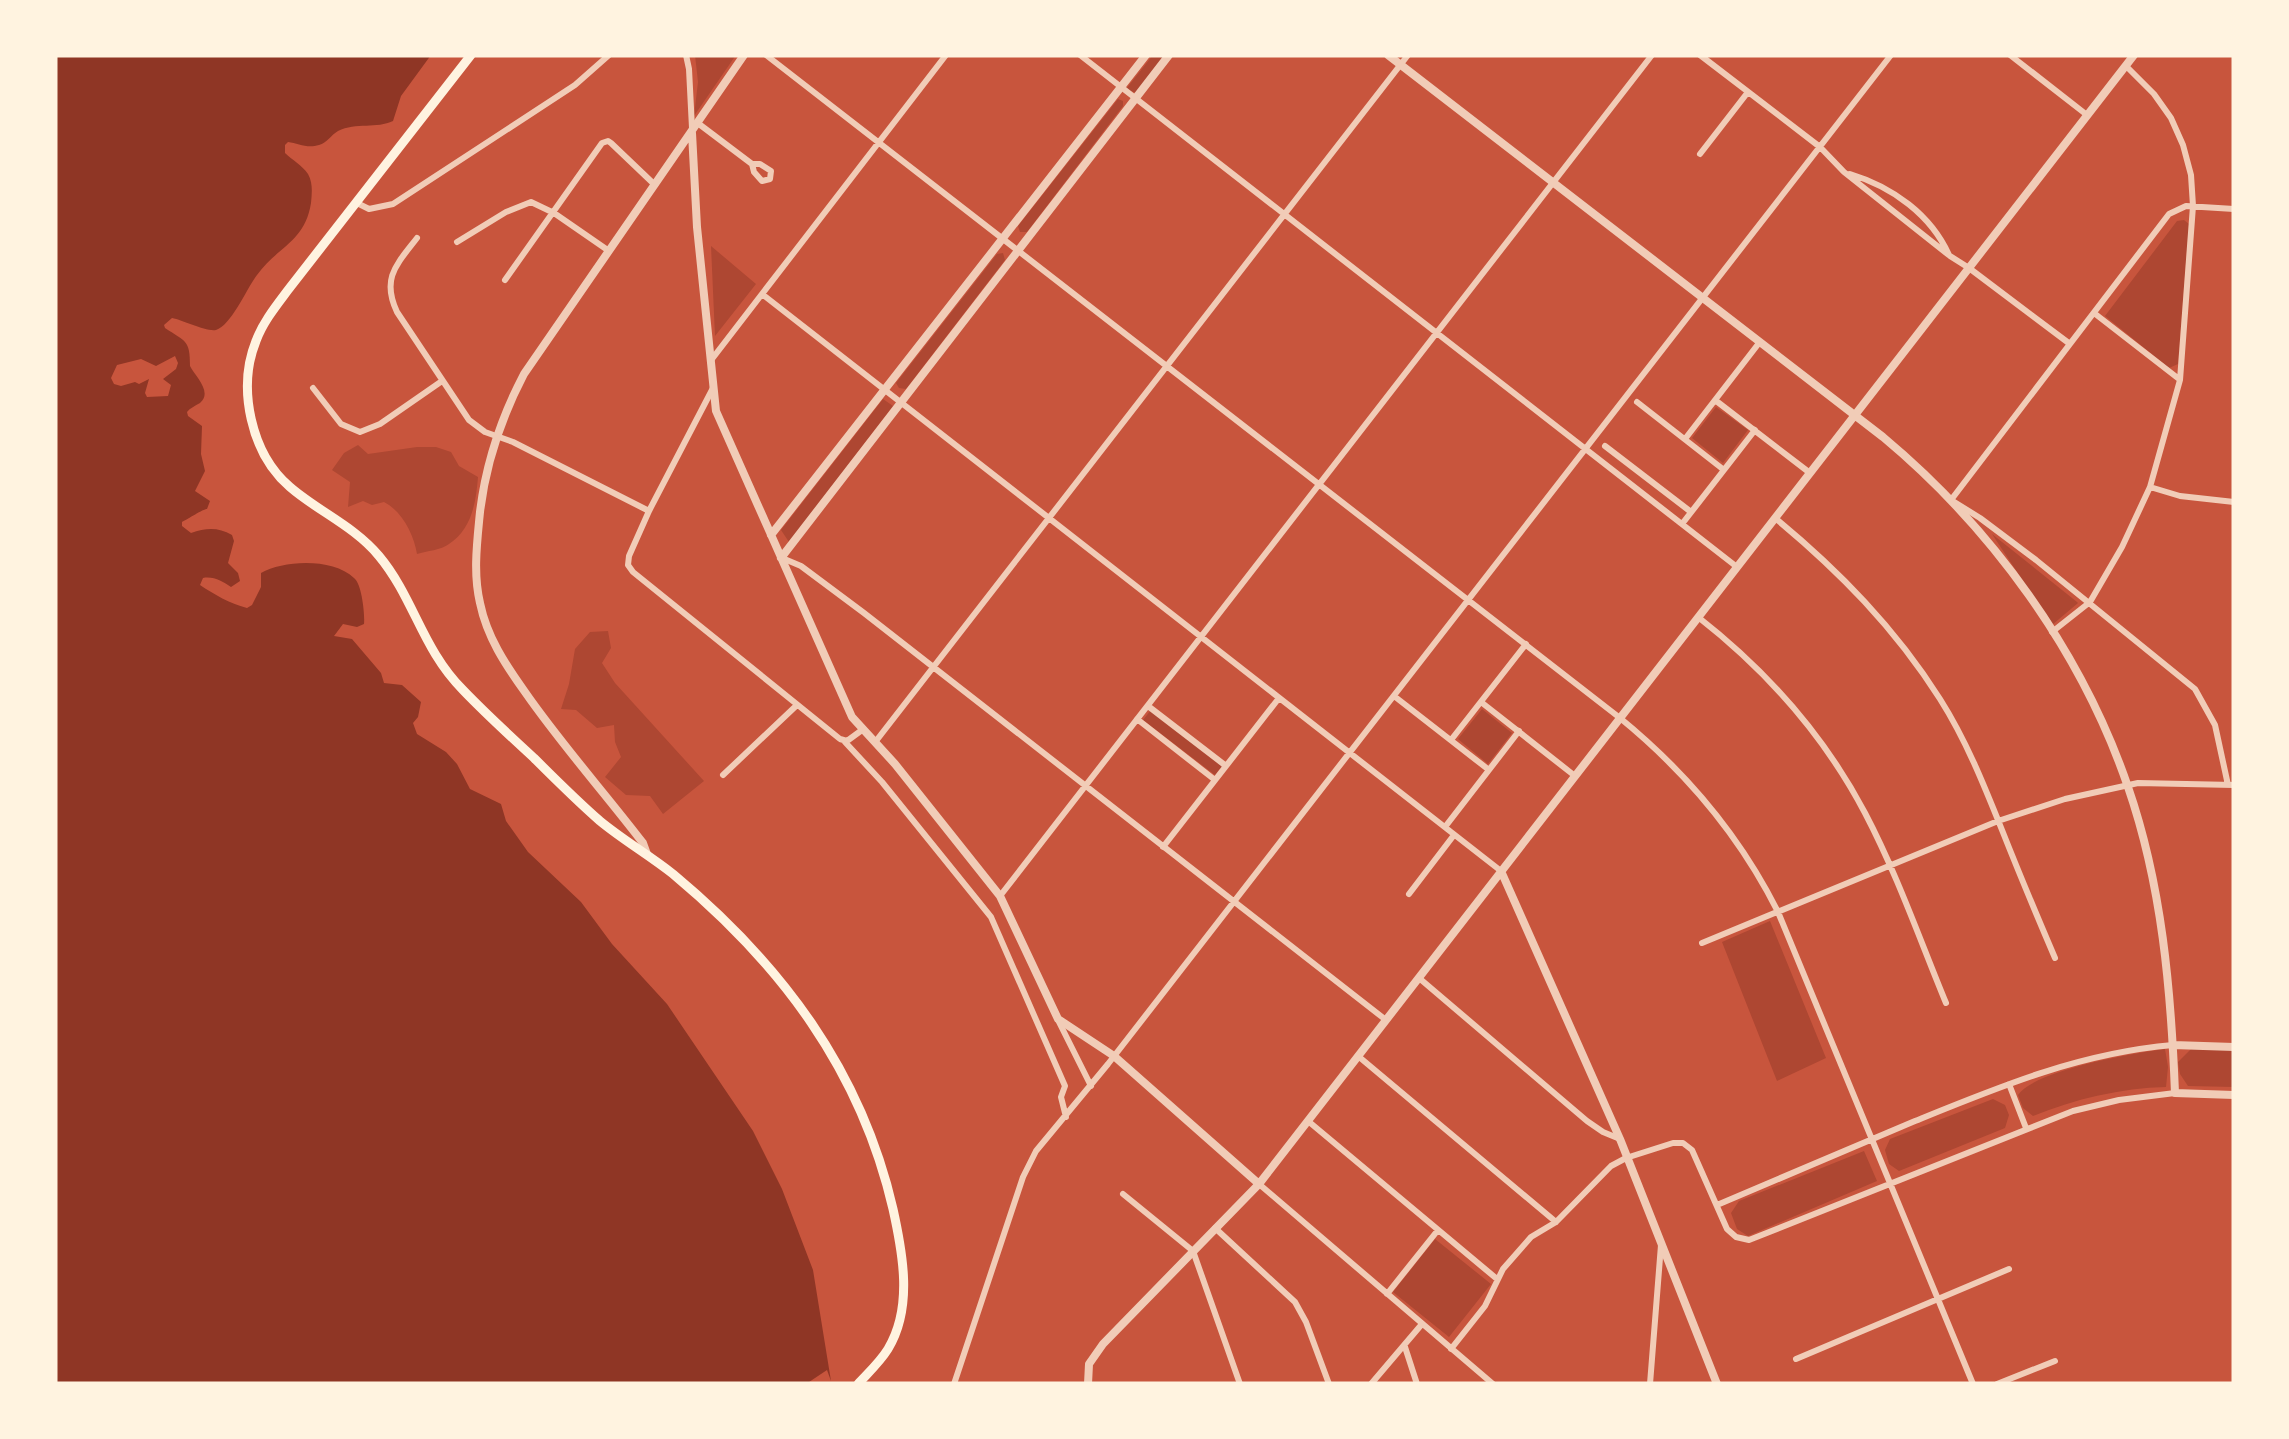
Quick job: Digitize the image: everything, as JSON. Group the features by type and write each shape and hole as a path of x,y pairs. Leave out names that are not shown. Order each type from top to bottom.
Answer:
{"main road":[{"path":"472,55 279,301 256,340 249,371 251,419 262,451 280,479 354,532 378,555 397,583 433,654 460,688 598,819 647,854 721,918 795,998 820,1036 854,1099 888,1189 904,1287 902,1314 894,1338 858,1384"}],"street":[{"path":"357,204 369,208 394,204 574,85 609,55"},
{"path":"686,55 697,227 713,388 722,428 852,717 876,741 1000,896 1091,1086"},
{"path":"647,854 643,842 496,649 484,622 477,588 476,553 483,491 496,436 524,374 744,55"},
{"path":"766,55 1620,718 1659,752 1711,808 1747,858 1778,912 1973,1384"},
{"path":"712,359 946,55"},
{"path":"1080,55 1736,568"},
{"path":"772,535 1146,55"},
{"path":"781,558 1169,55"},
{"path":"1388,55 1900,450 1950,500 2012,573 2052,632 2094,708 2128,785 2146,852 2166,957 2175,1093"},
{"path":"876,741 1408,55"},
{"path":"1000,896 1652,55"},
{"path":"1700,55 1950,256 2070,344"},
{"path":"954,1384 1029,1162 1891,55"},
{"path":"2010,55 2087,115"},
{"path":"1088,1384 1089,1364 1103,1344 1259,1184 2134,55"},
{"path":"2052,632 2090,602 2122,547 2150,486 2180,380 2193,206 2188,160 2178,131 2154,94 2126,66"},
{"path":"1700,154 1748,92"},
{"path":"698,124 752,164"},
{"path":"505,280 605,142 611,143 656,185"},
{"path":"1844,172 1879,185 1910,205 1933,227 1950,256"},
{"path":"458,242 526,202 535,202 609,251"},
{"path":"1950,500 2169,214 2193,206 2234,209"},
{"path":"417,238 393,271 390,298 469,420 649,511"},
{"path":"762,294 1501,871 1662,1238 1717,1384"},
{"path":"2094,313 2180,380"},
{"path":"1685,439 1759,343"},
{"path":"313,388 342,424 360,432 380,424 442,381"},
{"path":"713,388 649,511 627,561 630,569 844,741 933,844 991,917 1065,1086 1061,1097 1066,1117"},
{"path":"1716,400 1810,473"},
{"path":"1637,402 1724,470"},
{"path":"1682,524 1755,430"},
{"path":"1605,446 1691,512"},
{"path":"2150,486 2180,496 2234,502"},
{"path":"1702,943 1998,821 2054,802 2149,782 2231,785 2215,725 2195,689 2090,602 1980,518 1950,500"},
{"path":"1775,518 1848,582 1904,647 1958,730 2054,958"},
{"path":"781,558 801,566 934,666 1386,1020"},
{"path":"1698,617 1765,675 1812,729 1852,789 1890,866 1946,1003"},
{"path":"1451,740 1526,644"},
{"path":"1394,696 1489,770"},
{"path":"1163,847 1279,698"},
{"path":"1481,702 1576,776"},
{"path":"723,776 797,705"},
{"path":"1148,705 1226,766"},
{"path":"1137,719 1215,780"},
{"path":"844,741 862,730"},
{"path":"1445,827 1519,732"},
{"path":"1409,894 1454,835"},
{"path":"1419,978 1587,1122 1620,1139"},
{"path":"1058,1019 1114,1056 1493,1384"},
{"path":"1716,1205 2009,1084 2087,1058 2144,1047 2234,1047"},
{"path":"1358,1056 1556,1222"},
{"path":"2009,1084 2026,1128"},
{"path":"1452,1349 1485,1306 1497,1279 1531,1237 1556,1222 1611,1166 1626,1158 1683,1143 1692,1150 1730,1233 1748,1240 2026,1128 2096,1104 2175,1093 2234,1094"},
{"path":"1308,1121 1497,1279"},
{"path":"1123,1194 1193,1251 1240,1384"},
{"path":"1215,1228 1296,1302 1329,1384"},
{"path":"1387,1294 1438,1230"},
{"path":"1650,1384 1662,1238"},
{"path":"1796,1359 2009,1269"},
{"path":"1371,1384 1422,1324"},
{"path":"1404,1346 1417,1384"},
{"path":"1997,1384 2055,1361"}],"shaded area":[{"path":"55,55 431,55 401,96 393,121 345,128 315,146 288,142 285,145 285,153 310,177 308,216 297,236 257,275 227,322 216,330 172,318 164,325 188,346 190,366 205,394 187,412 202,426 205,471 195,491 210,501 207,509 182,522 182,526 191,533 212,529 232,535 228,563 240,581 231,587 203,578 200,585 240,606 252,605 261,587 261,573 282,565 321,564 345,572 357,581 364,624 343,624 334,636 352,639 381,673 384,683 402,685 421,702 413,723 417,734 446,752 470,789 501,804 506,821 528,852 581,902 612,944 667,1004 753,1131 782,1189 813,1270 831,1381 827,1370 806,1384 55,1384","holes":["175,356 178,363 163,379 171,385 168,396 147,397 149,379 121,386 111,378 117,365 141,359 156,366"]},
{"path":"695,55 736,55 694,116 698,82"},
{"path":"1153,55 1165,55 1136,93 1126,89"},
{"path":"1118,99 1123,106 1027,232 1020,232 1018,226"},
{"path":"2177,221 2189,224 2178,364 2169,368 2105,316"},
{"path":"711,246 756,284 715,336"},
{"path":"1003,253 1005,260 906,389 899,388 896,383 997,254"},
{"path":"883,399 893,406 789,542 781,530"},
{"path":"1716,407 1748,430 1723,463 1692,438"},
{"path":"358,445 368,454 436,447 451,452 459,466 478,477 471,514 457,538 442,548 417,554 406,524 390,506 363,501 348,507 350,482 332,470 344,453"},
{"path":"1992,534 2077,602 2078,603 2052,625"},
{"path":"608,631 611,648 602,663 615,683 704,781 663,814 650,796 626,795 605,777 621,757 614,725 597,728 576,710 561,709 575,649 590,632"},
{"path":"1482,709 1512,733 1488,764 1458,739"},
{"path":"1151,710 1222,766 1215,775 1143,720"},
{"path":"1770,921 1826,1058 1777,1081 1722,942"},
{"path":"2192,1048 2234,1050 2234,1087 2188,1086 2178,1062"},
{"path":"2165,1049 2166,1087 2098,1096 2033,1116 2023,1108 2018,1095 2028,1086 2064,1071"},
{"path":"1993,1099 2005,1105 2009,1115 2005,1128 1899,1171 1889,1164 1885,1150 1890,1139"},
{"path":"1864,1151 1877,1181 1748,1236 1737,1229 1731,1213 1739,1201"},
{"path":"1435,1239 1491,1284 1449,1337 1393,1292"}]}
